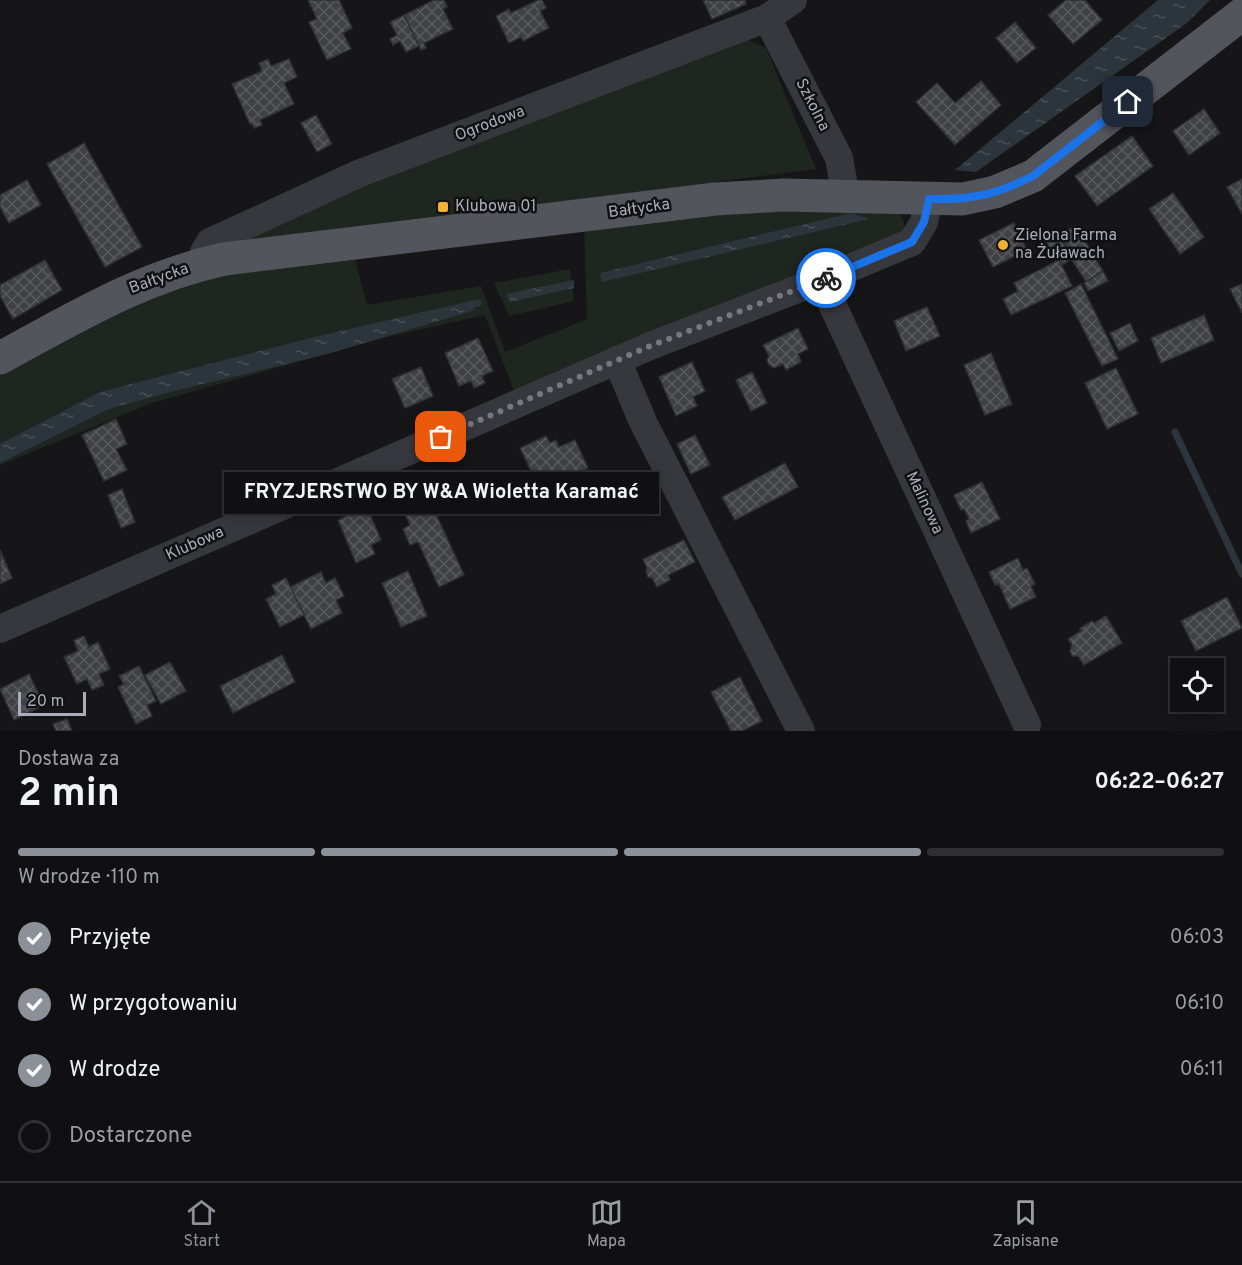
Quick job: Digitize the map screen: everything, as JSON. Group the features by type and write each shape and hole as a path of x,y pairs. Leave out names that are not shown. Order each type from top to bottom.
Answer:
{"main road":[{"name":"Bałtycka","path":"0,358 116,295 144,283 201,264 247,255 715,199 784,195 929,199 963,199 979,196 1033,176 1242,14"}],"street":[{"name":"Ogrodowa","path":"201,264 210,242 358,174 767,18 794,0"},
{"name":"Szkolna","path":"767,18 839,158 846,196"},
{"name":"Klubowa","path":"0,629 617,360 912,242 924,222 929,199"},
{"name":"Malinowa","path":"821,280 1027,725"},
{"path":"617,360 643,422 801,731"}],"shaded area":[{"path":"740,36 766,48 816,169 216,246"},
{"path":"765,209 899,211 906,228 905,232 514,391 485,315 387,337 152,403 0,465 0,375 109,316 212,275 355,259 367,305 481,286 505,352 587,319 584,228"},
{"path":"570,269 574,301 509,316 494,283"}],"water":[{"path":"1158,0 1210,0 1187,23 976,172 955,170"},
{"path":"851,213 869,219 602,282 600,273"},
{"path":"574,280 574,288 510,302 506,294"},
{"path":"471,301 475,310 327,354 109,409 0,463 0,444 100,392 319,336"}],"building":[{"path":"308,0 339,0 352,28 343,33 351,49 327,60 309,22 317,19"},
{"path":"434,0 444,0 447,7 443,9 453,29 424,43 426,48 421,50 404,15"},
{"path":"542,0 546,8 540,11 549,28 523,41 521,37 509,43 496,16 509,9 511,13"},
{"path":"703,0 745,0 746,4 712,19"},
{"path":"1066,0 1085,0 1102,20 1073,44 1048,15"},
{"path":"404,15 419,46 406,52 400,41 393,45 390,39 397,35 390,22"},
{"path":"1015,22 1036,48 1017,63 996,38"},
{"path":"268,59 271,66 289,59 297,77 284,83 294,104 260,120 262,125 254,128 232,84 262,71 259,63"},
{"path":"981,81 1001,105 955,145 916,102 937,83 955,103"},
{"path":"1204,109 1220,133 1189,155 1173,131"},
{"path":"316,115 332,144 317,152 301,123"},
{"path":"1132,136 1153,166 1097,206 1075,176"},
{"path":"84,143 142,247 105,267 47,164"},
{"path":"1242,179 1242,214 1227,187"},
{"path":"27,180 41,205 9,223 0,207 0,195"},
{"path":"1173,193 1204,237 1180,254 1149,209"},
{"name":"Zielona Farma na Żuławach","path":"1014,223 1027,250 993,267 979,240"},
{"path":"1075,226 1090,249 1072,259 1061,234"},
{"path":"1060,234 1070,260 1062,265 1059,260 1056,261 1046,241"},
{"path":"1090,250 1103,271 1086,282 1072,260"},
{"path":"45,260 62,290 13,319 0,296 0,285"},
{"path":"1059,260 1072,286 1011,315 1003,299 1018,291 1014,283"},
{"path":"1103,271 1108,281 1088,291 1084,283"},
{"path":"1081,284 1118,359 1102,366 1065,293"},
{"path":"1242,284 1242,313 1230,289"},
{"path":"927,307 940,336 906,351 894,321"},
{"path":"1204,315 1214,340 1161,363 1151,338"},
{"path":"1130,323 1138,341 1119,351 1110,333"},
{"path":"798,328 808,349 798,354 801,362 786,370 783,364 774,368 769,365 767,360 769,356 763,345"},
{"path":"478,338 493,371 482,376 485,383 474,388 471,381 459,386 445,353"},
{"path":"991,353 1012,404 985,415 964,365"},
{"path":"692,362 705,391 693,397 697,406 676,416 659,377"},
{"path":"421,367 433,396 405,408 392,379"},
{"path":"1116,368 1138,414 1107,429 1085,383"},
{"path":"752,372 767,403 751,411 736,380"},
{"path":"116,419 127,444 116,449 127,470 104,481 82,435"},
{"path":"695,435 710,465 691,474 677,444"},
{"path":"546,436 550,443 556,440 559,447 575,440 588,468 545,488 536,471 532,473 520,448"},
{"path":"785,463 798,487 735,520 722,497"},
{"path":"982,482 1000,519 971,533 966,521 969,519 964,509 961,510 954,495"},
{"path":"122,489 135,522 121,528 108,495"},
{"path":"430,501 464,575 439,587 418,542 410,545 403,529 410,525 404,512"},
{"path":"367,507 381,540 371,545 375,554 356,563 338,520"},
{"path":"684,540 695,562 668,575 670,580 657,587 652,578 648,577 643,559"},
{"path":"0,550 12,578 0,584"},
{"path":"1018,558 1023,570 1027,568 1035,584 1031,586 1036,597 1010,609 999,584 995,585 989,572"},
{"path":"408,571 427,616 401,627 382,583"},
{"path":"321,572 326,583 335,578 344,596 336,600 342,613 311,629 290,587"},
{"path":"286,578 304,615 280,627 266,599 276,594 272,585"},
{"path":"1227,597 1242,628 1196,651 1181,621"},
{"path":"1106,616 1122,643 1084,665 1078,656 1072,656 1070,651 1072,645 1068,639 1081,631 1080,628"},
{"path":"84,636 89,647 98,642 110,669 99,674 104,685 92,690 87,679 77,684 64,657 78,651 74,640"},
{"path":"282,655 295,682 233,713 220,686"},
{"path":"170,662 186,691 161,704 145,675"},
{"path":"139,666 156,701 147,705 152,716 136,724 118,687 124,684 119,676"},
{"path":"29,674 44,705 14,720 0,689"},
{"path":"740,677 762,721 742,731 731,731 711,692"},
{"path":"67,719 72,731 56,731 53,724"}],"waterway":[{"path":"465,306 478,303"},
{"path":"1175,432 1242,574"}],"way so far":[{"path":"441,437 650,346 826,278"}],"place":[{"name":"Klubowa 01","path":"443,207"},
{"name":"Zielona Farma na Żuławach","path":"1003,245"},
{"name":"FRYZJERSTWO BY W&A Wioletta Karamać","path":"441,437"}],"route":[{"path":"826,278 912,242 924,222 929,199 963,199 979,196 996,192 1033,176 1128,102"}]}
